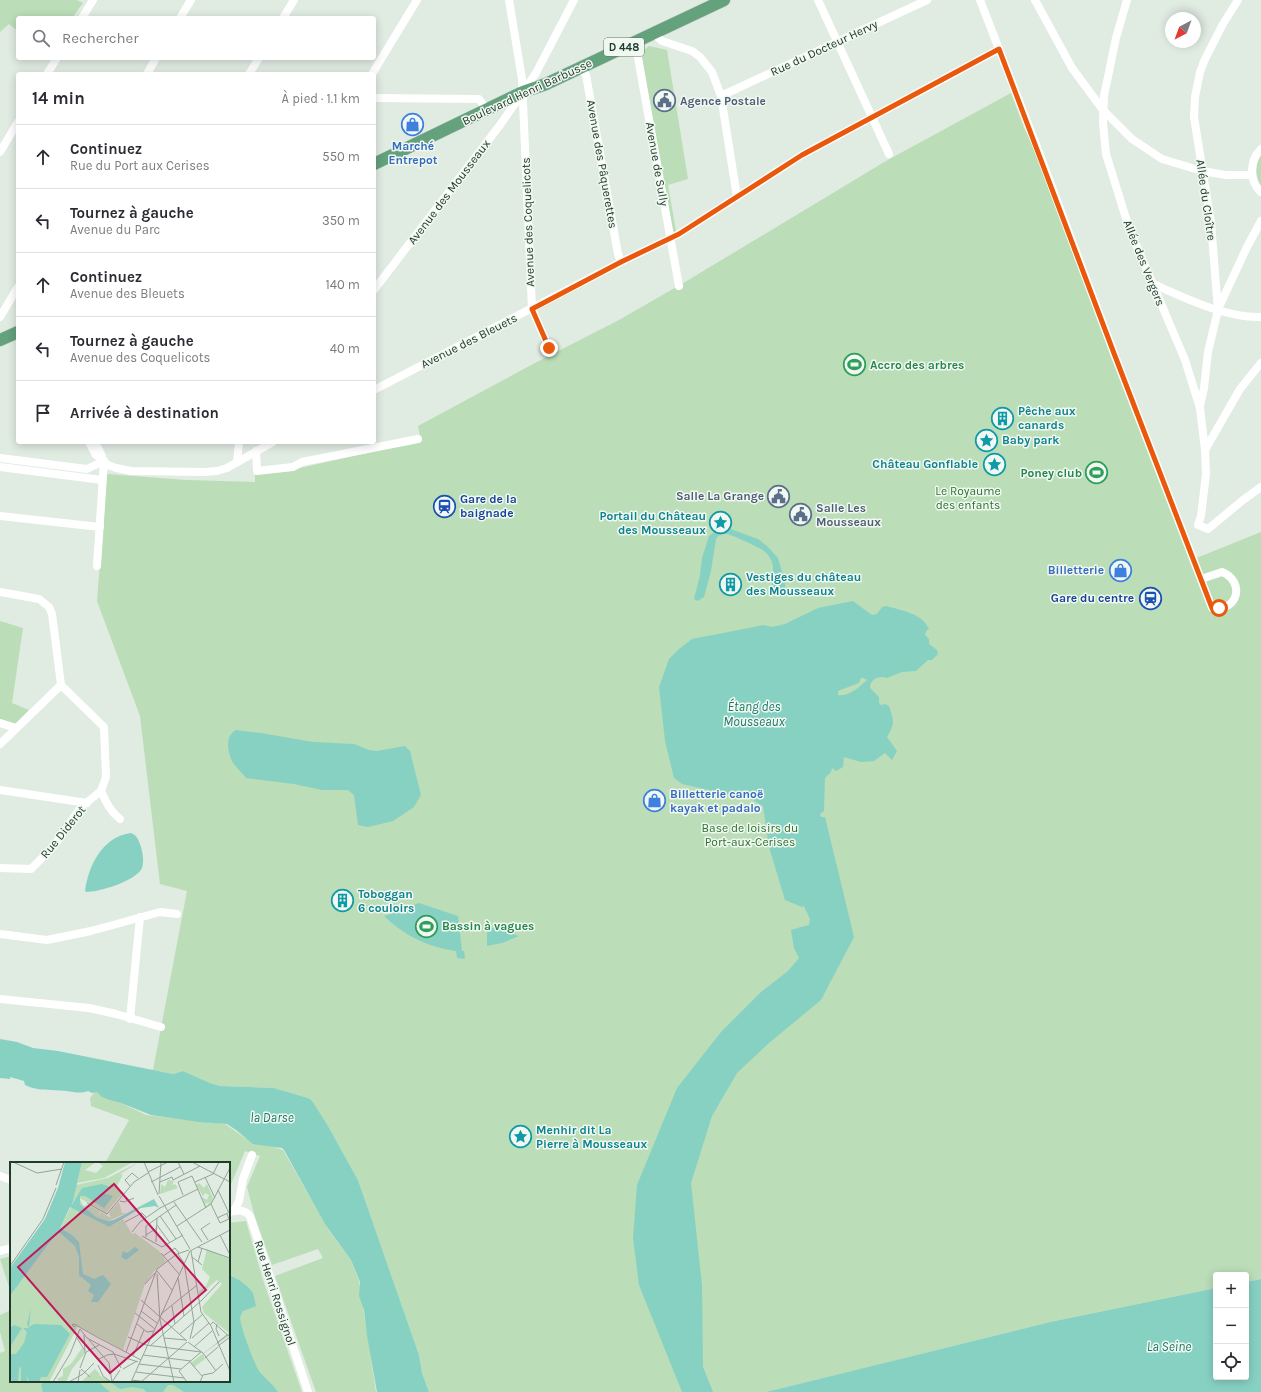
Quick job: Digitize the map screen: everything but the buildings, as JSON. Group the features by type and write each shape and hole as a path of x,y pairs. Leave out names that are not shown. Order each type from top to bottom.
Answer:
{"main road":[{"name":"Boulevard Henri Barbusse","path":"376,163 523,92 546,84 724,0"},
{"path":"0,340 16,333"}],"street":[{"path":"83,16 93,0"},
{"path":"181,16 191,0"},
{"path":"284,16 294,0"},
{"path":"373,72 418,0"},
{"name":"Avenue des Coquelicots","path":"509,0 523,92 532,309 549,348"},
{"name":"Avenue des Mousseaux","path":"376,287 500,125 523,92 536,73 574,0"},
{"path":"818,0 889,154"},
{"name":"Rue du Docteur Hervy","path":"721,96 927,0"},
{"path":"980,0 1212,608 1222,608 1231,604 1236,594 1232,578 1222,572 1201,579"},
{"path":"1035,0 1072,68 1103,110 1132,139 1162,159 1202,171 1226,175 1252,175"},
{"name":"Allée des Vergers","path":"1127,0 1116,38 1104,96 1103,110 1106,154 1129,228 1185,360 1200,408 1206,474 1201,516 1198,525 1208,529 1261,487"},
{"name":"Allée du Cloître","path":"1200,408 1208,352 1218,310 1210,222 1194,117 1195,97 1203,65 1213,42 1238,0"},
{"path":"654,33 662,41 692,51 700,57 712,72 721,96 737,196"},
{"name":"Avenue de Sully","path":"635,41 679,286"},
{"name":"Avenue des Bleuets","path":"376,389 621,262 679,234 802,155 999,49"},
{"path":"48,72 56,60"},
{"path":"148,72 155,60"},
{"path":"250,72 258,60"},
{"name":"Avenue des Pâquerettes","path":"580,67 586,74 618,254 621,262"},
{"path":"376,98 479,98 487,110"},
{"path":"0,152 3,143 16,125"},
{"path":"1261,149 1254,159 1252,167 1254,183 1261,192"},
{"path":"1218,310 1247,247 1261,221"},
{"path":"1153,284 1185,299 1218,310 1252,317 1261,317"},
{"path":"0,317 16,290"},
{"path":"1205,450 1240,389 1261,363"},
{"path":"259,444 254,452 257,471 293,467 302,462 418,439"},
{"path":"90,444 96,455 104,460"},
{"path":"96,444 108,465 116,468 131,471 217,471 227,468 269,444"},
{"path":"237,462 239,444"},
{"path":"0,458 87,468 104,460"},
{"path":"97,566 104,460"},
{"path":"0,467 102,480"},
{"path":"0,516 100,527"},
{"path":"0,592 39,600 49,607 52,614 61,685 104,727 106,777 101,791 108,807 113,814 120,819"},
{"path":"0,744 61,685"},
{"path":"0,723 16,728"},
{"path":"0,790 87,803"},
{"name":"Rue Diderot","path":"0,868 31,869 52,847 81,807 101,791"},
{"path":"0,934 46,940 91,931 160,912 177,914"},
{"path":"130,1019 140,917"},
{"path":"0,999 89,1008 161,1027"},
{"path":"232,1212 238,1201 243,1179 252,1155"},
{"path":"0,1176 10,1180"},
{"name":"Rue Henri Rossignol","path":"232,1212 240,1210 246,1212 250,1216 308,1392"},
{"path":"0,1251 10,1248"}],"green space":[{"path":"0,0 77,0 83,3 73,16 16,16 16,29 9,24 0,32"},
{"path":"649,46 667,50 688,179 668,185 676,231 672,234 641,52"},
{"name":"Base de loisirs du Port-aux-Cerises","path":"1011,93 1024,128 1062,204 1194,559 1261,532 1261,1279 1249,1281 1249,1272 1213,1272 1213,1289 1050,1322 766,1392 429,1392 422,1373 419,1355 358,1180 328,1126 308,1098 274,1088 220,1086 183,1071 173,1074 153,1070 187,891 160,884 140,716 97,601 107,474 186,480 255,482 255,474 300,468 421,441 418,426 619,320 886,161"},
{"path":"1261,155 1261,186 1256,171"},
{"path":"0,621 23,628 12,703 29,710 16,724 0,719"},
{"path":"96,1091 146,1115 225,1124 245,1138 283,1150 327,1227 351,1260 359,1281 376,1392 316,1392 275,1276 323,1258 318,1249 272,1265 254,1214 247,1187 260,1156 245,1151 230,1187 230,1162 106,1162 129,1120 91,1106 90,1098"},
{"path":"246,1221 263,1280 302,1392 0,1392 0,1353 5,1351 0,1332 0,1315 10,1310 10,1382 230,1382 230,1223"},
{"path":"10,1256 10,1290 0,1259"}],"water":[{"path":"725,527 758,539 768,547 778,558 785,587 779,592 774,591 772,564 769,556 765,552 758,547 738,538 723,534 716,539 711,571 704,597 698,601 694,599 700,575 702,558 709,536 718,529"},
{"name":"Étang des Mousseaux","path":"853,601 872,615 877,614 882,607 887,606 911,613 922,619 926,624 929,629 926,631 925,635 929,639 929,644 937,650 938,654 932,660 928,660 916,671 902,672 887,678 878,677 873,680 870,685 870,688 879,697 879,703 881,705 885,704 889,706 892,715 893,722 887,737 897,751 892,760 885,753 874,761 861,762 844,757 843,767 836,771 832,768 831,772 825,778 824,811 820,814 821,817 825,817 854,937 821,1000 769,1043 737,1073 712,1116 691,1183 702,1285 703,1367 713,1392 682,1392 639,1285 633,1238 637,1185 677,1088 721,1032 761,992 788,971 799,958 794,948 791,930 809,925 810,919 804,906 802,907 785,900 769,847 763,806 753,800 682,784 674,778 665,741 659,687 669,659 692,639 763,625 772,627 785,624 818,608","holes":["861,678 867,680 854,691 838,695 838,691 859,683"]},
{"path":"236,730 313,742 354,744 369,750 377,751 405,746 410,751 421,795 414,807 393,821 368,827 358,825 354,795 348,790 322,790 294,784 246,778 233,763 228,748 230,736"},
{"path":"131,833 138,838 142,852 142,868 133,877 117,885 92,892 86,892 85,890 90,871 94,862 105,846 112,840"},
{"name":"Bassin à vagues","path":"419,903 458,916 462,951 464,951 465,959 457,958 456,951 436,947 417,940 408,935 384,916"},
{"path":"487,926 519,936 502,943 487,946"},
{"name":"la Darse","path":"0,1039 17,1042 33,1048 58,1051 173,1074 183,1071 220,1086 274,1088 308,1098 312,1101 328,1126 358,1180 419,1355 422,1373 429,1392 377,1392 364,1310 359,1296 360,1282 351,1260 325,1224 282,1148 253,1144 227,1124 199,1122 151,1115 102,1097 97,1092 92,1093 88,1091 77,1092 40,1089 25,1085 24,1081 10,1077 10,1079 0,1078"},
{"path":"230,1276 239,1280 253,1293 256,1306 243,1311 240,1317 242,1328 259,1371 278,1392 184,1392 173,1385 168,1385 163,1392 146,1392 144,1389 132,1387 120,1389 110,1382 230,1382"},
{"name":"La Seine","path":"1261,1279 1261,1392 766,1392 1050,1322 1213,1289 1213,1380 1249,1380 1249,1281"},
{"path":"98,1382 110,1392 43,1392 41,1385 43,1383"}],"place":[{"name":"Agence Postale","path":"664,101"},
{"name":"Marché Entrepot","path":"413,125"},
{"name":"Accro des arbres","path":"854,365"},
{"name":"Pêche aux canards","path":"1002,418"},
{"name":"Baby park","path":"986,440"},
{"name":"Château Gonflable","path":"994,464"},
{"name":"Poney club","path":"1097,473"},
{"name":"Salle La Grange","path":"779,496"},
{"name":"Gare de la baignade","path":"445,506"},
{"name":"Salle Les Mousseaux","path":"801,515"},
{"name":"Portail du Château des Mousseaux","path":"721,523"},
{"name":"Billetterie","path":"1120,570"},
{"name":"Vestiges du château des Mousseaux","path":"731,584"},
{"name":"Gare du centre","path":"1150,598"},
{"name":"Billetterie canoë kayak et padalo","path":"654,801"},
{"name":"Toboggan 6 couloirs","path":"343,901"},
{"name":"Bassin à vagues","path":"427,926"},
{"name":"Menhir dit La Pierre à Mousseaux","path":"520,1137"}],"route":[{"path":"549,348 532,309 621,262 679,234 802,155 999,49 1212,608 1219,608"}],"park label":[{"name":"Le Royaume des enfants","path":"968,498"}]}
